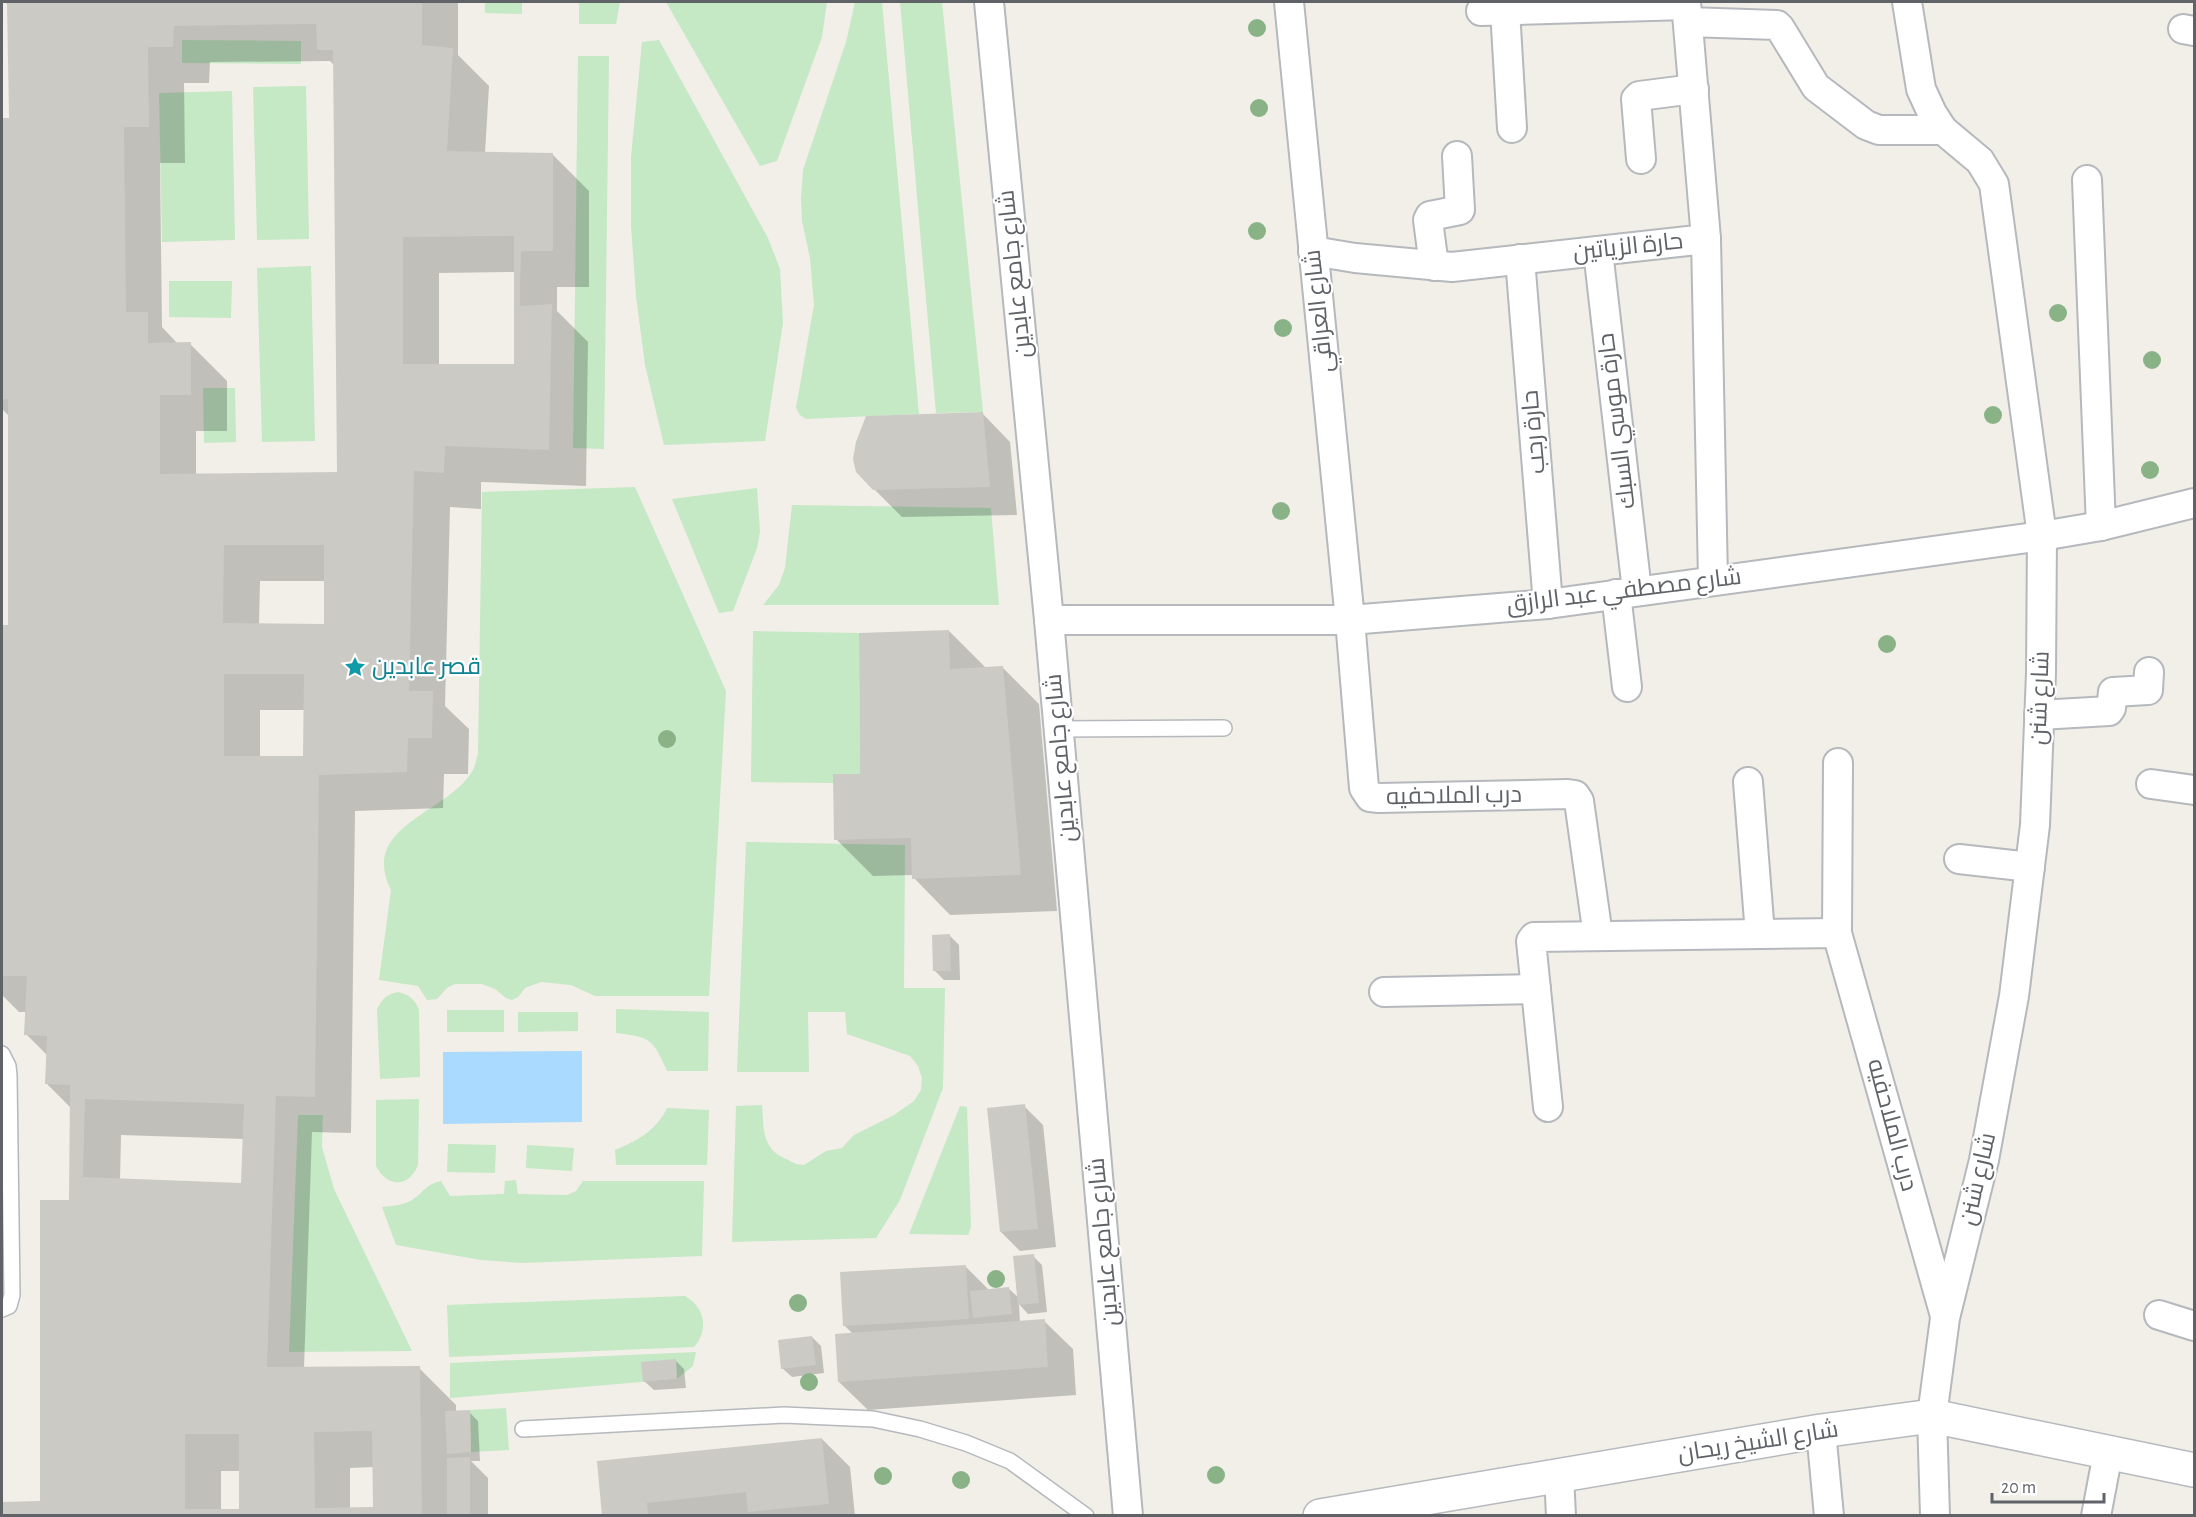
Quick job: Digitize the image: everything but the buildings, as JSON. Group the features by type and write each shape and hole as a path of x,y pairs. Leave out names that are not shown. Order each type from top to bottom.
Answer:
{"main road":[{"name":"شارع الشيخ ريحان","path":"1320,1515 1821,1431 1932,1416 2194,1470"}],"street":[{"name":"شارع جامع عابدين","path":"989,2 1049,620 1128,1515"},
{"name":"شارع العراقي","path":"1290,2 1350,620"},
{"name":"شارع شنن","path":"1907,2 1921,89 1932,113 1943,130 1980,161 1994,184 2042,536 2035,825 2014,996 1984,1160 1945,1318 1932,1416 1935,1515"},
{"name":"حارة الزياتين","path":"1313,251 1355,258 1452,267 1707,238 1687,10"},
{"path":"1512,128 1493,11 1687,10 1780,27 1816,87 1866,125 1879,130 1943,130"},
{"path":"1641,159 1636,99 1639,96 1694,89"},
{"path":"1434,266 1428,220 1430,216 1460,210 1457,156"},
{"path":"2086,180 2101,526"},
{"path":"1707,238 1713,580"},
{"name":"حارة موسي السبك","path":"1598,251 1627,592 1627,687"},
{"name":"حارة رجب","path":"1520,259 1548,604"},
{"name":"شارع مصطفي عبد الرازق","path":"1049,620 1350,620 1548,604 2042,536 2101,526 2194,503"},
{"name":"درب الملاحفيه","path":"1350,620 1364,788 1370,797 1575,795 1579,801 1598,936"},
{"path":"2039,715 2109,711 2112,692 2148,690 2149,672"},
{"name":"درب الملاحفيه","path":"1838,763 1837,933 1945,1318"},
{"path":"1748,782 1760,934"},
{"path":"2151,784 2194,790"},
{"path":"1959,859 2030,867"},
{"path":"1548,1107 1536,989 1532,939 1534,937 1837,933"},
{"path":"1384,992 1536,989"},
{"path":"2159,1315 2194,1326"},
{"path":"1821,1431 1829,1515"},
{"path":"2096,1515 2108,1453"},
{"path":"1559,1475 1561,1515"}],"lane":[{"path":"1058,729 1224,728"},
{"path":"2,1054 8,1066 9,1076 12,1295 9,1306 2,1309"},
{"path":"523,1429 784,1415 873,1419 920,1429 966,1443 1010,1461 1086,1515"}],"green space":[{"path":"485,2 522,2 522,14 485,13"},
{"path":"579,2 620,2 616,24 579,24"},
{"path":"666,2 827,2 822,37 777,161 760,166"},
{"path":"855,2 882,2 919,414 806,419 796,408 814,305 810,258 802,221 803,170 846,42"},
{"path":"900,2 942,2 983,412 936,413"},
{"path":"182,40 301,41 301,64 182,63"},
{"path":"659,40 768,238 780,269 783,323 765,441 664,445 645,365 636,296 631,226 631,157 642,42"},
{"path":"578,56 609,56 604,449 573,448"},
{"path":"306,86 309,239 257,240 253,87"},
{"path":"232,91 235,240 162,242 159,93"},
{"path":"311,266 315,441 262,442 257,268"},
{"path":"169,281 232,281 231,318 169,317"},
{"path":"203,388 235,388 236,442 204,443"},
{"path":"635,487 726,691 709,996 595,996 571,985 541,982 525,988 518,997 512,1000 482,984 455,984 447,988 437,999 427,1000 418,986 379,980 391,890 384,868 387,849 397,834 463,783 474,768 478,754 482,492"},
{"path":"757,488 760,532 757,548 733,611 719,613 672,499"},
{"path":"792,505 991,508 999,605 763,605 779,585 785,568"},
{"path":"753,631 859,633 860,774 833,774 833,783 751,782"},
{"path":"746,842 905,845 904,988 945,988 943,1088 900,1200 876,1238 732,1242 736,1106 762,1105 765,1136 772,1149 790,1161 804,1165 826,1151 842,1148 854,1135 894,1115 914,1101 921,1090 922,1078 918,1066 910,1056 847,1034 845,1012 808,1012 809,1072 737,1072"},
{"path":"398,992 411,998 419,1010 420,1077 380,1079 377,1009 385,997"},
{"path":"616,1009 709,1012 708,1071 667,1071 654,1046 644,1038 616,1033"},
{"path":"447,1010 504,1010 504,1032 447,1032"},
{"path":"518,1012 578,1012 578,1031 518,1032"},
{"path":"419,1099 418,1165 409,1178 404,1181 392,1181 386,1178 376,1166 376,1100"},
{"path":"960,1106 967,1107 971,1227 968,1235 909,1234"},
{"path":"667,1108 709,1110 707,1165 616,1165 615,1150 646,1134 663,1116"},
{"path":"298,1115 323,1115 322,1147 334,1189 412,1351 289,1352"},
{"path":"448,1144 496,1145 495,1173 447,1172"},
{"path":"527,1145 574,1148 572,1171 526,1168"},
{"path":"516,1180 518,1194 567,1195 576,1191 583,1181 704,1181 702,1256 522,1263 481,1260 396,1245 382,1207 409,1202 428,1186 441,1181 450,1196 504,1194 505,1181"},
{"path":"685,1296 697,1306 703,1319 702,1333 694,1347 449,1357 447,1305"},
{"path":"696,1352 693,1366 677,1379 450,1398 450,1363"},
{"path":"506,1408 509,1450 471,1452 470,1410"}],"water":[{"path":"582,1051 582,1122 443,1124 443,1052"}],"place":[{"name":"قصر عابدين","path":"355,667"}]}
